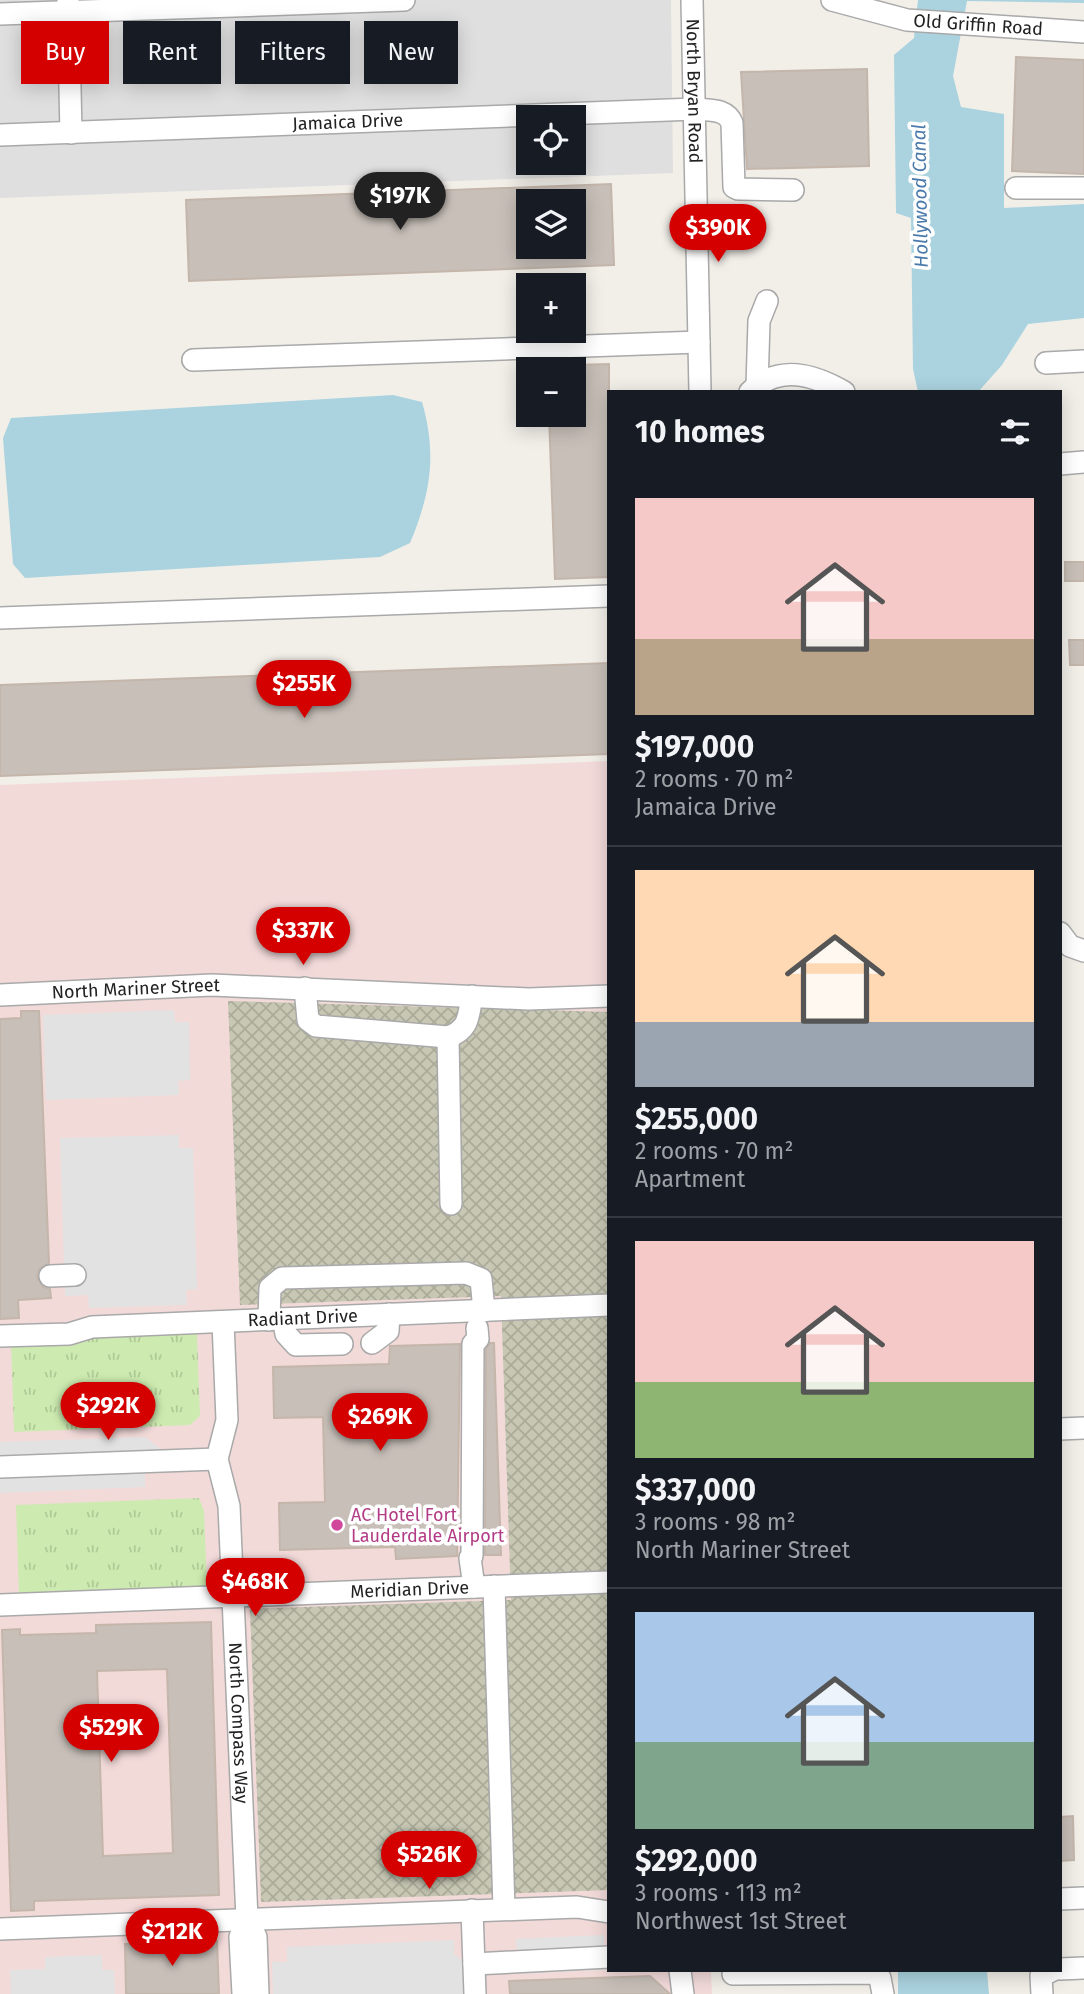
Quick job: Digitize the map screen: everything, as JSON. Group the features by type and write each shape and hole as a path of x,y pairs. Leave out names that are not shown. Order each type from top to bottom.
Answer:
{"street":[{"path":"0,14 68,6 404,0"},
{"name":"North Bryan Road","path":"692,0 699,390"},
{"name":"Old Griffin Road","path":"832,0 907,20 1084,32"},
{"path":"68,6 71,132"},
{"name":"Jamaica Drive","path":"0,135 695,109 724,112 729,116 734,187 793,190"},
{"path":"1016,188 1084,188"},
{"path":"767,301 759,321 754,389 790,372 803,374 839,390"},
{"path":"193,360 699,342"},
{"path":"1046,363 1084,361"},
{"path":"1062,464 1084,462"},
{"path":"0,618 607,596"},
{"path":"1062,936 1070,946 1084,951"},
{"name":"North Mariner Street","path":"0,995 212,985 529,999 607,996"},
{"path":"305,988 308,1020 316,1027 448,1037 461,1032 466,1026 472,996"},
{"path":"448,1037 451,1204"},
{"path":"342,1344 296,1345 276,1320 270,1288 282,1278 466,1273 481,1279 476,1324 479,1576 504,1909"},
{"path":"50,1276 75,1275"},
{"name":"Radiant Drive","path":"0,1336 69,1334 92,1327 389,1314 476,1324 607,1306"},
{"path":"372,1343 388,1331 389,1314"},
{"path":"0,1467 217,1459 227,1420 223,1322"},
{"path":"1062,1429 1084,1428"},
{"name":"North Compass Way","path":"217,1459 229,1495 247,1919"},
{"name":"Meridian Drive","path":"0,1605 233,1597 479,1576 607,1581"},
{"path":"1062,1899 1084,1898"},
{"path":"0,1928 577,1907 607,1912"},
{"path":"472,1910 475,1994"},
{"path":"243,1994 240,1937 247,1919"},
{"path":"247,1919 256,1937 258,1994"},
{"path":"474,1964 607,1957"},
{"path":"1062,1969 1084,1968"},
{"path":"680,1972 683,1994"},
{"path":"1042,1994 1041,1976 1049,1972"},
{"path":"733,1980 874,1973 880,1978 883,1994"}],"shaded area":[{"path":"0,0 671,0 673,173 0,198"},
{"path":"607,761 607,1972 711,1972 712,1994 0,1994 0,785"},
{"path":"228,1001 607,1012 607,1890 261,1902 250,1609 511,1600 501,1296 240,1305"},
{"path":"174,1010 175,1022 189,1022 190,1080 178,1081 179,1095 46,1100 43,1015"},
{"path":"179,1135 179,1148 193,1148 197,1289 186,1290 187,1305 89,1308 88,1295 65,1296 60,1138"},
{"path":"145,1437 162,1450 163,1472 145,1473 145,1487 0,1493 0,1442"},
{"path":"604,1935 605,1970 518,1974 516,1939"},
{"path":"454,1940 454,1954 485,1979 485,1994 273,1994 272,1962 287,1962 287,1947"},
{"path":"102,1955 102,1970 114,1970 115,1994 11,1994 10,1970 45,1969 45,1957"}],"green space":[{"path":"197,1334 200,1416 190,1425 14,1432 11,1341"},
{"path":"199,1498 204,1511 207,1588 19,1595 16,1505"}],"water":[{"name":"Hollywood Canal","path":"918,0 1084,0 1084,3 967,1 953,76 961,107 1004,114 1004,208 1084,204 1084,318 1028,324 1002,365 980,390 918,390 913,369 911,218 896,213 894,55 914,38"},
{"path":"393,395 422,402 427,421 430,473 423,507 410,543 380,557 25,578 13,564 3,438 11,418"},
{"path":"898,1972 987,1972 989,1994 898,1994"}],"building":[{"path":"1016,57 1084,60 1084,174 1012,171"},
{"path":"867,69 869,166 747,169 741,72"},
{"path":"611,184 614,265 189,281 186,200"},
{"path":"609,364 607,577 555,579 549,427 586,427 586,365"},
{"path":"1065,562 1084,562 1084,581 1065,581"},
{"path":"1069,640 1084,640 1084,665 1070,665"},
{"path":"607,663 607,754 0,776 0,685"},
{"path":"21,1011 39,1011 49,1263 39,1269 37,1277 43,1287 50,1289 51,1298 18,1300 19,1318 0,1319 0,1019 21,1018"},
{"path":"490,1343 494,1343 501,1555 485,1555 486,1349"},
{"path":"460,1344 457,1556 396,1559 395,1547 280,1550 279,1503 325,1502 323,1417 274,1418 273,1367 389,1364 390,1346"},
{"path":"211,1622 219,1895 34,1901 34,1910 11,1911 2,1630 20,1629 20,1635 96,1633 96,1625","holes":["167,1669 173,1853 103,1856 97,1671"]},
{"path":"1073,1816 1074,1860 1062,1861 1062,1817"},
{"path":"217,1941 219,1994 126,1994 125,1944"},
{"path":"650,1976 670,1994 510,1994 509,1981"}],"place":[{"name":"AC Hotel Fort Lauderdale Airport","path":"337,1525"}]}
